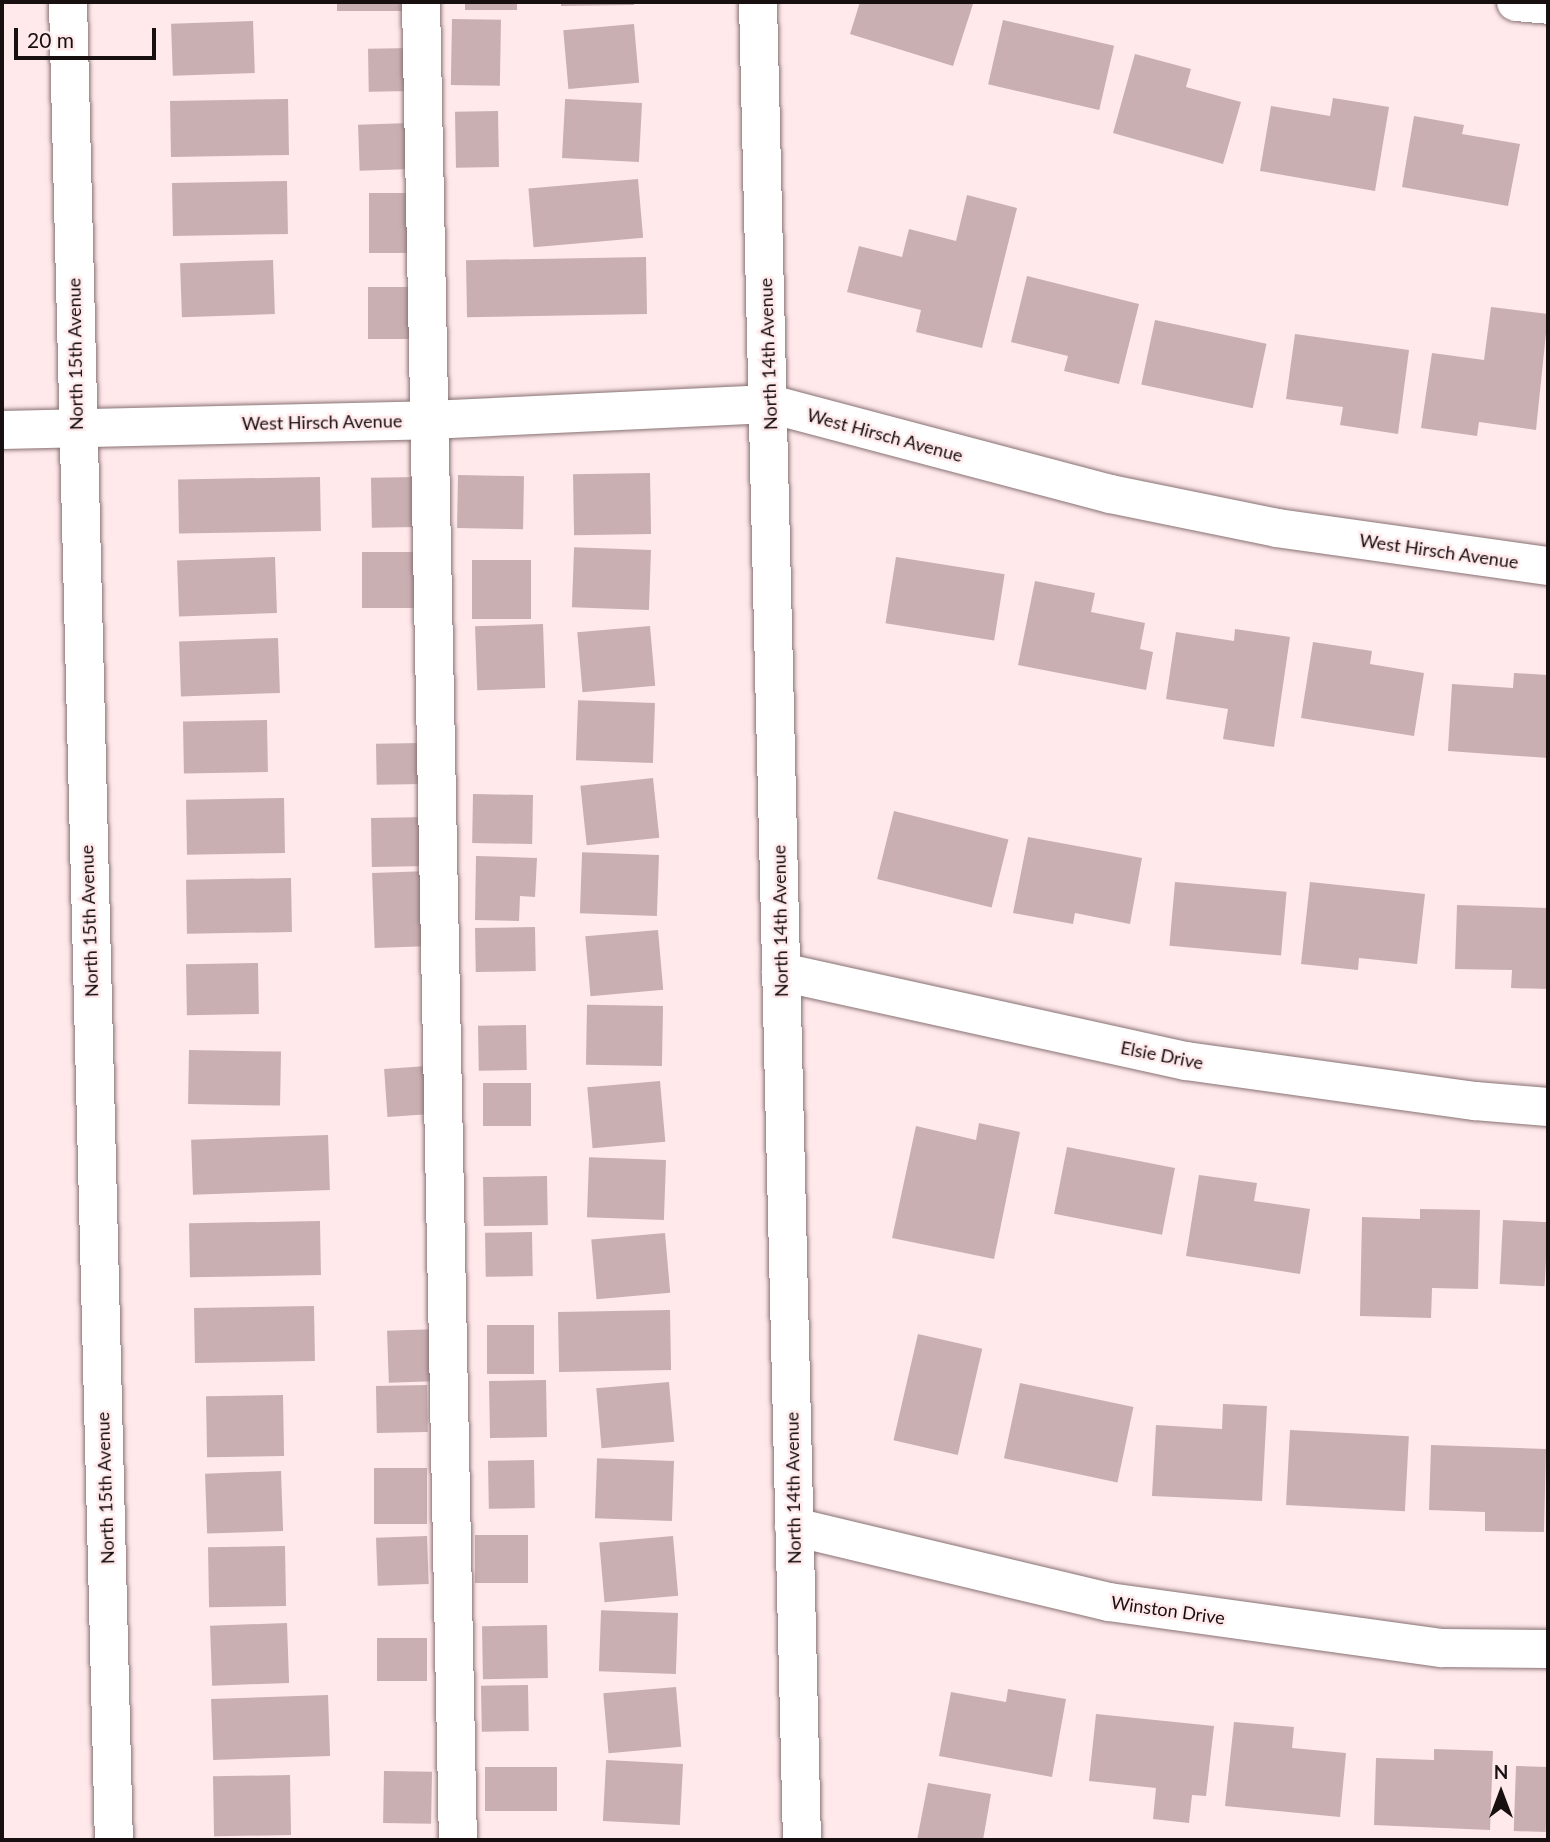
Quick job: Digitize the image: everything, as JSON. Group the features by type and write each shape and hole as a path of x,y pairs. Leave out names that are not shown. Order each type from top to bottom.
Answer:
{"street":[{"name":"North 15th Avenue","path":"68,2 76,428 114,1840"},
{"path":"421,2 458,1840"},
{"name":"North 14th Avenue","path":"758,2 770,404 802,1840"},
{"path":"1516,2 1548,5"},
{"name":"West Hirsch Avenue","path":"2,430 429,420 770,404 1110,494 1277,528 1548,566"},
{"name":"Elsie Drive","path":"781,972 1186,1061 1475,1101 1548,1107"},
{"name":"Winston Drive","path":"794,1527 1109,1602 1442,1647 1548,1649"}],"building":[{"path":"337,2 410,2 410,11 337,11"},
{"path":"465,2 517,2 517,10 465,10"},
{"path":"561,2 634,2 634,5 561,6"},
{"path":"860,2 973,4 953,66 850,34"},
{"path":"452,19 501,20 500,86 451,85"},
{"path":"1003,20 1114,46 1099,110 988,84"},
{"path":"253,21 255,73 173,76 171,24"},
{"path":"634,24 639,83 568,89 563,30"},
{"path":"413,48 414,91 369,92 368,49"},
{"path":"1135,54 1191,69 1186,87 1241,102 1223,164 1113,133"},
{"path":"1333,98 1389,107 1375,191 1260,171 1271,106 1330,116"},
{"path":"288,99 289,155 171,157 170,101"},
{"path":"565,99 642,103 639,162 562,158"},
{"path":"498,111 499,167 456,168 455,112"},
{"path":"1414,116 1464,125 1462,134 1520,144 1508,206 1402,187"},
{"path":"410,123 412,169 360,171 358,125"},
{"path":"638,179 643,238 534,247 528,189"},
{"path":"287,181 288,234 173,236 172,183"},
{"path":"369,193 416,193 416,253 369,253"},
{"path":"967,195 1017,208 982,348 916,332 921,310 847,292 859,246 902,257 909,229 956,241"},
{"path":"646,257 647,314 467,317 466,260"},
{"path":"273,260 275,314 182,317 180,263"},
{"path":"1027,276 1139,304 1119,384 1064,371 1068,356 1011,342"},
{"path":"368,287 415,287 415,339 368,339"},
{"path":"1491,307 1548,314 1536,430 1479,422 1477,436 1421,428 1432,353 1484,360"},
{"path":"1155,320 1267,344 1253,408 1141,385"},
{"path":"1295,334 1409,350 1398,434 1340,425 1343,407 1286,399"},
{"path":"650,473 651,534 574,535 573,474"},
{"path":"458,475 524,476 523,529 457,528"},
{"path":"320,477 321,531 179,533 178,479"},
{"path":"416,477 417,527 372,528 371,478"},
{"path":"574,547 651,550 649,610 572,607"},
{"path":"362,552 414,552 414,608 362,608"},
{"path":"275,557 277,613 179,616 177,560"},
{"path":"896,557 1005,574 994,640 886,623"},
{"path":"472,560 531,560 531,619 472,619"},
{"path":"1035,581 1095,593 1091,612 1145,623 1140,649 1153,652 1146,690 1018,665"},
{"path":"543,624 545,688 477,690 475,626"},
{"path":"650,626 655,686 583,692 577,632"},
{"path":"1235,629 1290,637 1274,747 1223,739 1228,709 1166,699 1176,632 1234,641"},
{"path":"278,638 280,693 181,696 179,641"},
{"path":"1313,642 1372,651 1370,664 1424,673 1414,736 1301,718"},
{"path":"1514,673 1548,675 1548,758 1448,751 1452,684 1513,688"},
{"path":"578,700 655,703 653,763 576,760"},
{"path":"267,720 268,772 184,773 183,721"},
{"path":"422,743 423,784 377,785 376,744"},
{"path":"653,778 659,838 587,845 580,786"},
{"path":"473,794 533,795 532,844 472,843"},
{"path":"284,798 285,853 187,855 186,800"},
{"path":"894,811 1008,840 992,907 877,879"},
{"path":"429,817 430,866 372,867 371,818"},
{"path":"1028,837 1142,858 1130,924 1075,913 1073,924 1013,913"},
{"path":"582,852 659,855 657,916 580,913"},
{"path":"476,856 537,858 535,897 520,896 519,921 475,920"},
{"path":"430,871 433,946 375,948 372,873"},
{"path":"291,878 292,932 187,934 186,880"},
{"path":"1175,882 1287,892 1281,956 1169,946"},
{"path":"1310,882 1425,894 1417,964 1359,958 1358,970 1301,964"},
{"path":"1457,905 1548,908 1548,989 1511,988 1512,970 1455,969"},
{"path":"535,927 536,971 476,972 475,928"},
{"path":"658,930 663,990 591,996 585,936"},
{"path":"258,963 259,1014 187,1015 186,964"},
{"path":"587,1005 663,1006 662,1066 586,1065"},
{"path":"526,1025 527,1070 479,1071 478,1026"},
{"path":"189,1050 281,1052 280,1106 188,1104"},
{"path":"427,1066 430,1114 387,1117 384,1069"},
{"path":"660,1081 665,1142 593,1148 587,1087"},
{"path":"483,1083 531,1083 531,1126 483,1126"},
{"path":"979,1123 1020,1132 994,1259 892,1238 916,1126 976,1140"},
{"path":"328,1135 330,1190 193,1195 191,1140"},
{"path":"1067,1147 1175,1168 1162,1235 1054,1214"},
{"path":"589,1157 666,1160 664,1220 587,1217"},
{"path":"1199,1175 1257,1183 1254,1201 1310,1209 1300,1274 1186,1256"},
{"path":"547,1176 548,1225 484,1226 483,1177"},
{"path":"1420,1209 1480,1210 1478,1289 1432,1288 1431,1318 1360,1316 1362,1217 1420,1219"},
{"path":"1503,1220 1548,1222 1545,1286 1500,1284"},
{"path":"320,1221 321,1275 190,1277 189,1223"},
{"path":"532,1232 533,1276 486,1277 485,1233"},
{"path":"665,1233 670,1293 597,1299 591,1239"},
{"path":"314,1306 315,1361 195,1363 194,1308"},
{"path":"670,1310 671,1370 559,1372 558,1312"},
{"path":"487,1325 534,1325 534,1374 487,1374"},
{"path":"439,1329 441,1381 389,1383 387,1331"},
{"path":"918,1334 982,1349 958,1455 893,1440"},
{"path":"546,1380 547,1437 490,1438 489,1381"},
{"path":"669,1382 674,1442 602,1448 596,1388"},
{"path":"1020,1383 1133,1407 1117,1482 1004,1458"},
{"path":"427,1385 428,1432 377,1433 376,1386"},
{"path":"283,1395 284,1456 207,1457 206,1396"},
{"path":"1223,1404 1267,1406 1262,1501 1152,1496 1156,1425 1222,1429"},
{"path":"1290,1430 1409,1436 1405,1511 1286,1505"},
{"path":"1431,1445 1546,1449 1544,1532 1485,1531 1485,1512 1429,1510"},
{"path":"597,1458 674,1461 672,1521 595,1518"},
{"path":"534,1460 535,1508 489,1509 488,1461"},
{"path":"374,1468 427,1468 427,1524 374,1524"},
{"path":"281,1471 283,1531 207,1534 205,1474"},
{"path":"475,1535 528,1535 528,1583 475,1583"},
{"path":"427,1536 429,1584 378,1586 376,1538"},
{"path":"673,1536 678,1596 605,1602 599,1542"},
{"path":"285,1546 286,1606 209,1607 208,1547"},
{"path":"601,1610 678,1613 676,1674 599,1671"},
{"path":"287,1623 289,1683 212,1686 210,1626"},
{"path":"547,1625 548,1678 483,1679 482,1626"},
{"path":"377,1638 427,1638 427,1681 377,1681"},
{"path":"528,1685 529,1731 482,1732 481,1686"},
{"path":"676,1687 681,1747 609,1753 603,1693"},
{"path":"1008,1689 1066,1699 1052,1777 939,1756 951,1692 1006,1702"},
{"path":"328,1695 330,1756 213,1760 211,1699"},
{"path":"1096,1714 1214,1726 1206,1796 1192,1795 1189,1823 1153,1819 1156,1788 1089,1781"},
{"path":"1234,1722 1294,1727 1292,1748 1346,1753 1340,1817 1225,1806"},
{"path":"1434,1749 1493,1751 1490,1830 1374,1825 1376,1758 1434,1760"},
{"path":"606,1760 683,1764 680,1825 603,1821"},
{"path":"1516,1766 1548,1767 1546,1832 1514,1831"},
{"path":"485,1767 557,1767 557,1811 485,1811"},
{"path":"384,1771 432,1772 431,1824 383,1823"},
{"path":"290,1775 291,1835 214,1836 213,1776"},
{"path":"928,1783 991,1794 983,1840 917,1840"}]}
